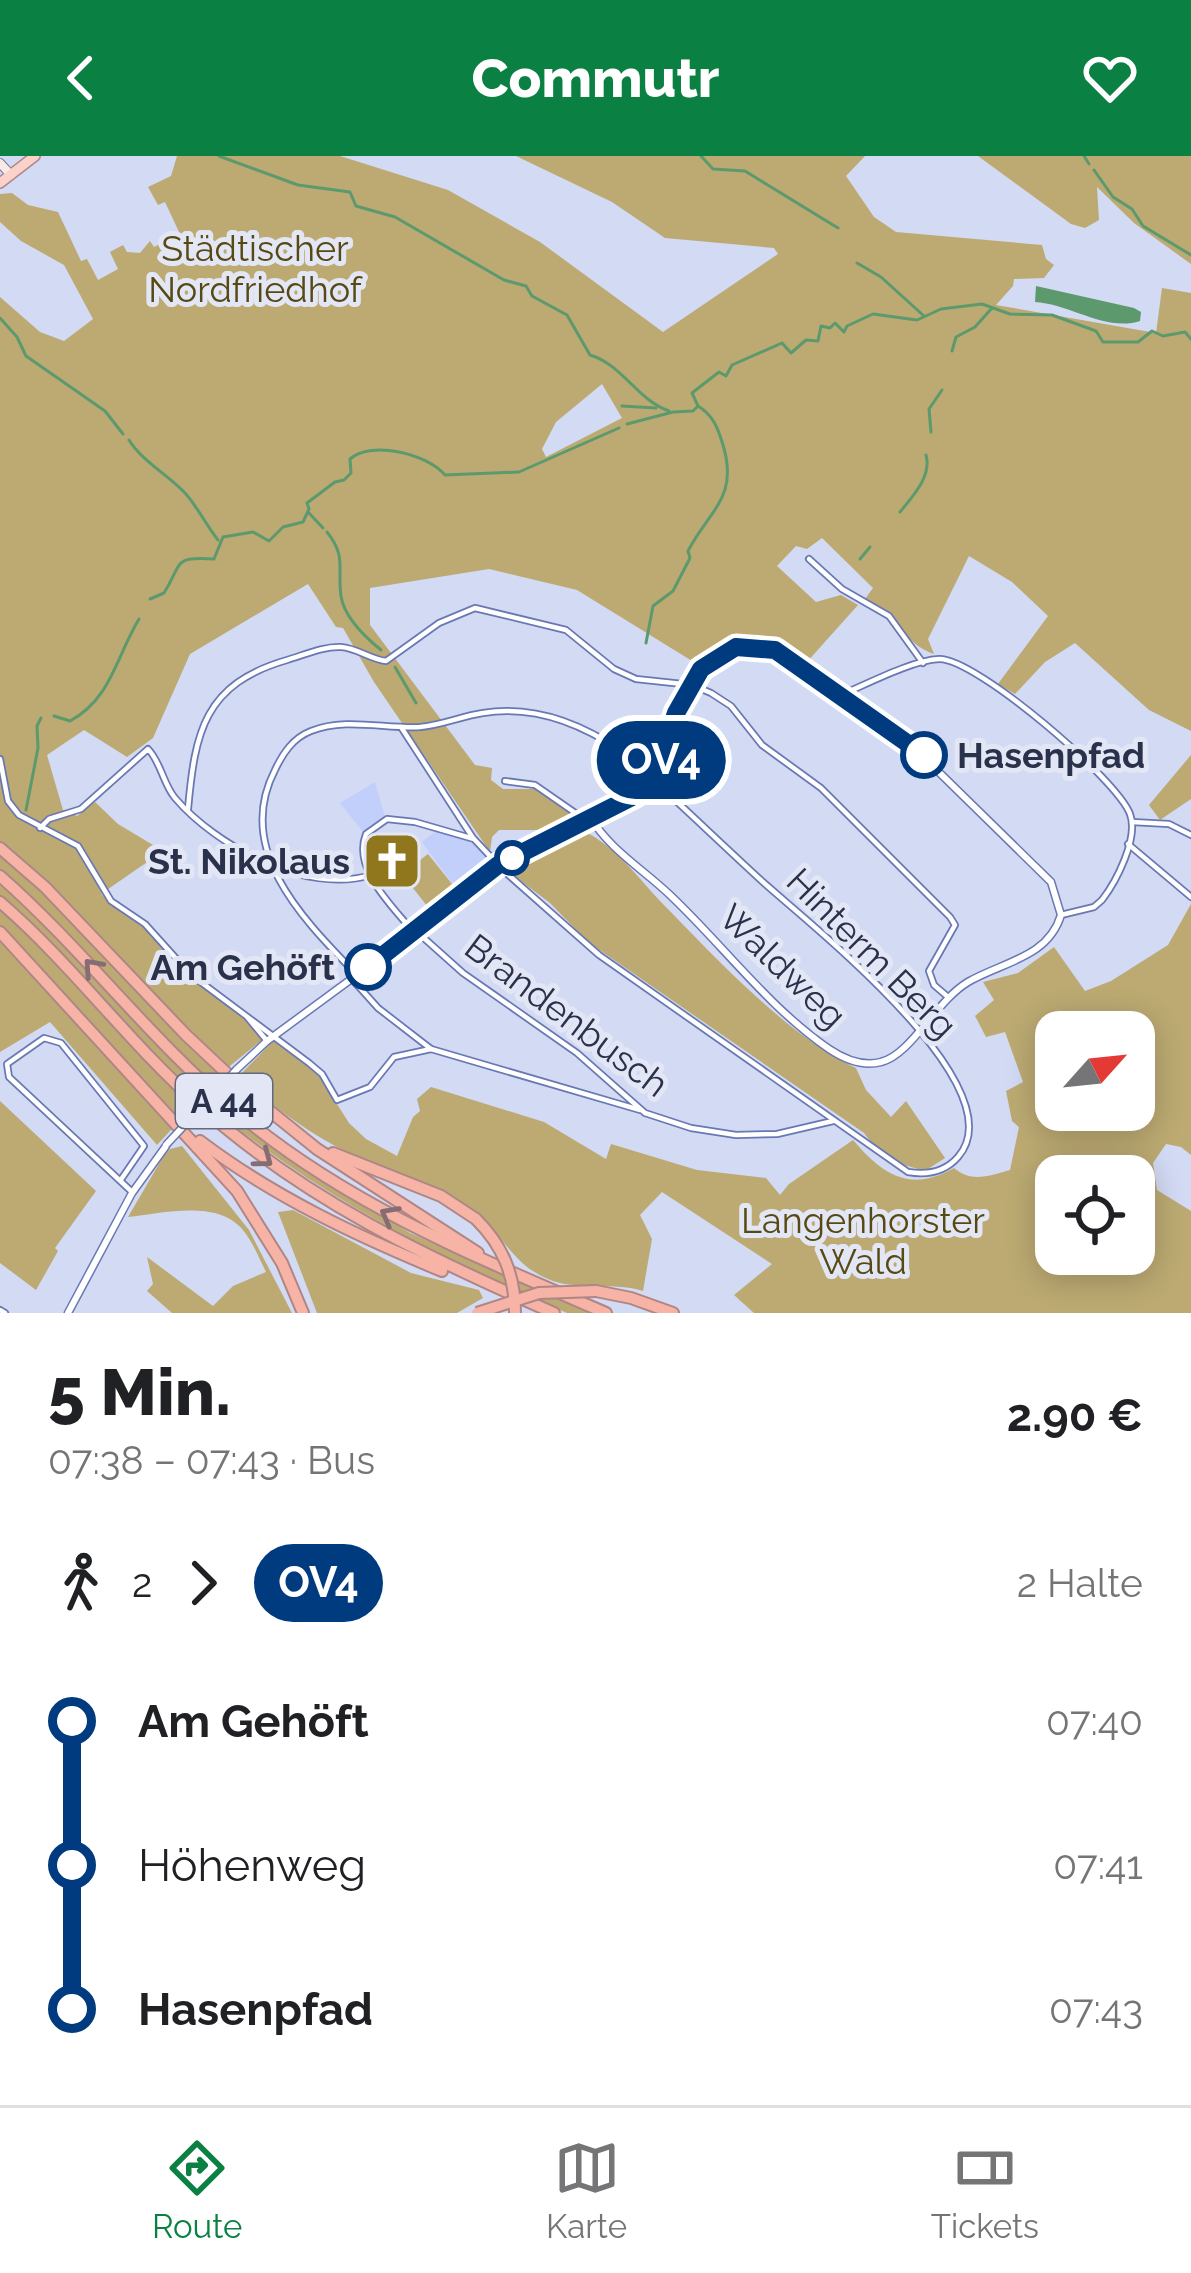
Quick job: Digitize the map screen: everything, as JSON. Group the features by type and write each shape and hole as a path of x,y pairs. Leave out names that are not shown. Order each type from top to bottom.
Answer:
{"highway":[{"path":"0,848 62,904 210,1059 305,1138 494,1266"},
{"name":"A 44","path":"0,876 184,1064 268,1137 378,1210 606,1313"},
{"name":"A 44","path":"0,902 169,1077 256,1153 370,1228 554,1313"},
{"path":"0,932 167,1111 253,1214 282,1263 303,1313"},
{"path":"167,1111 229,1163 322,1217 452,1276 487,1284"},
{"path":"305,1138 356,1164 440,1196 476,1219 506,1261 515,1313"},
{"path":"477,1313 539,1292 596,1291 673,1313"}],"main road":[{"path":"0,163 4,178 35,156"}],"street":[{"path":"808,559 842,589 889,616 923,663"},
{"path":"188,809 196,740 228,687 260,668 341,647 381,661 391,659 439,622 475,608 566,630 614,669 636,679 692,685 722,698 762,745 821,788 956,926 928,970 934,985 948,997"},
{"path":"69,1312 132,1193 166,1145 236,1070 271,1038 498,865 636,795 652,778 701,669 736,647 775,650 921,752 1051,882 1060,915 1094,908 1102,901 1128,844 1132,822 1124,804 1033,712 944,659 843,694"},
{"name":"Hinterm Berg","path":"272,864 265,837 264,796 291,744 322,727 405,727 494,712 543,715 608,742 839,948 920,1029 951,1075 966,1109 969,1133 963,1150 950,1163 933,1172 915,1173 836,1120"},
{"path":"405,727 474,839 498,865 599,955 836,1120"},
{"path":"40,828 49,819 81,809 148,749 174,797 235,849 319,878 371,875 361,849 366,834 379,822 395,818 474,839"},
{"path":"0,759 13,809 79,846 111,901 145,924 190,974 322,1074 337,1100 370,1087 394,1057 430,1049"},
{"path":"505,781 535,785 588,819"},
{"name":"Waldweg","path":"588,819 682,906 745,973 833,1052 856,1062 877,1064 899,1054 948,997 974,979 1040,948 1054,932 1060,915"},
{"path":"1132,822 1169,824 1191,835"},
{"path":"1128,844 1191,897"},
{"path":"272,864 298,914 378,1008 430,1049 640,1109"},
{"name":"Brandenbusch","path":"371,875 415,932 463,974 578,1054 640,1109 691,1128 736,1135 777,1134 836,1120"},
{"path":"120,1181 144,1147 61,1043 44,1038 7,1064 9,1077 132,1193"}],"shaded area":[{"path":"1036,286 1134,308 1141,312 1140,321 1114,323 1035,302"},
{"path":"375,782 385,817 364,833 340,803"},
{"path":"437,830 473,841 492,864 458,891 422,842"}],"green space":[{"name":"Städtischer Nordfriedhof","path":"177,156 340,156 448,190 540,242 663,332 778,254 774,248 665,238 612,202 516,156 865,156 846,176 874,217 896,232 1042,245 1046,259 1054,265 1044,278 1014,279 996,305 1156,333 1162,288 1191,293 1191,731 1149,710 1075,643 1045,662 1015,694 998,684 1048,616 1012,582 969,556 928,639 934,654 865,599 873,588 822,538 807,549 796,546 777,566 816,602 841,595 858,605 806,663 776,647 752,642 727,648 697,664 577,590 489,569 370,588 370,625 475,765 492,768 491,780 503,789 536,789 578,816 546,830 499,830 492,837 490,852 374,682 343,628 336,627 308,584 190,654 153,738 127,757 84,730 47,755 63,810 77,816 95,802 118,824 163,851 101,894 268,1035 231,1065 157,1145 50,1022 0,1052 0,297 40,332 64,341 93,319 64,265 21,241 0,222 0,194 12,193 28,205 58,212 81,261 87,259 98,280 118,269 110,252 123,245 127,252 140,253 150,241 154,247 180,234 165,202 158,205 148,187 171,176","holes":["602,384 622,418 546,457 542,449 556,422"]},
{"path":"978,156 1191,156 1191,264 1134,223 1097,187 1099,220 1085,228 1071,224"},
{"path":"1191,755 1191,799 1160,820 1149,805"},
{"path":"578,829 622,860 778,1016 856,1068 866,1090 891,1117 906,1101 945,1158 925,1171 884,1159 864,1133 588,942 550,903 505,869"},
{"path":"428,854 456,889 431,911 402,874"},
{"name":"Langenhorster Wald","path":"1191,904 1191,1155 1166,1144 1155,1160 1155,1155 1035,1155 1035,1275 1155,1275 1155,1176 1157,1190 1191,1211 1191,1313 754,1313 734,1295 772,1264 662,1192 640,1215 652,1239 643,1291 563,1284 527,1267 471,1209 331,1143 289,1117 239,1076 275,1039 318,1074 349,1123 397,1156 420,1111 417,1099 431,1087 544,1122 606,1159 611,1144 697,1170 766,1178 780,1195 853,1140 875,1163 898,1176 924,1179 954,1168 974,1177 987,1176 1010,1170 1019,1127 1012,1121 1006,1091 1023,1082 1005,1032 986,1037 975,1016 994,1000 983,982 1018,973 1054,947 1085,991 1111,981 1168,945"},
{"path":"0,1101 96,1191 55,1248 58,1251 36,1290 0,1263"},
{"path":"218,1101 289,1158 410,1233 591,1313 567,1313 382,1223 253,1140 212,1108"},
{"path":"182,1146 249,1230 292,1313 172,1313 147,1291 153,1284 147,1257 213,1306 233,1286 266,1272 242,1229 218,1214 188,1211 128,1217 163,1157"},
{"path":"293,1210 411,1273 479,1290 483,1298 457,1313 317,1313 278,1212"}],"waterway":[{"path":"219,156 298,185 350,192 356,206 395,217 504,280 526,286 532,296 567,315 590,355 612,366 647,399 669,411"},
{"path":"701,156 713,169 745,171 838,228"},
{"path":"1084,156 1089,164"},
{"path":"1094,170 1143,226 1191,255"},
{"path":"857,263 881,277 924,316"},
{"path":"627,424 693,411 698,406 692,393 719,372 726,376 732,365 782,343 791,353 806,340 818,341 821,326 830,328 835,323 844,332 873,314 917,320 941,309 982,304 1010,314 1052,315 1096,331 1103,342 1138,342 1152,331 1163,336 1185,332 1191,339"},
{"path":"952,351 956,337 975,327 992,308"},
{"path":"0,318 26,356 105,411 123,434"},
{"path":"931,432 929,409 942,390"},
{"path":"622,406 656,408"},
{"path":"646,643 653,606 673,591 690,558 688,551 719,502 727,478 717,428 698,406"},
{"path":"150,599 164,593 180,564 214,559 223,537 253,532 269,541 283,527 303,522 307,503 344,480 351,473 350,459 360,453 399,452 426,461 445,475 519,472 619,428"},
{"path":"129,440 185,493 218,540"},
{"path":"900,512 924,478 926,455"},
{"path":"309,513 323,528"},
{"path":"327,532 339,556 346,611 381,650"},
{"path":"860,559 870,547"},
{"path":"54,716 70,721 95,701 139,619"},
{"path":"395,667 416,703"},
{"path":"26,810 41,718"}],"bus line":[{"name":"OV4","path":"368,967 498,865 636,795 657,769 676,713 701,669 736,647 775,650 924,755"}],"place":[{"name":"Hasenpfad","path":"924,755"},
{"name":"St. Nikolaus","path":"392,861"},
{"name":"Am Gehöft","path":"368,967"}]}
